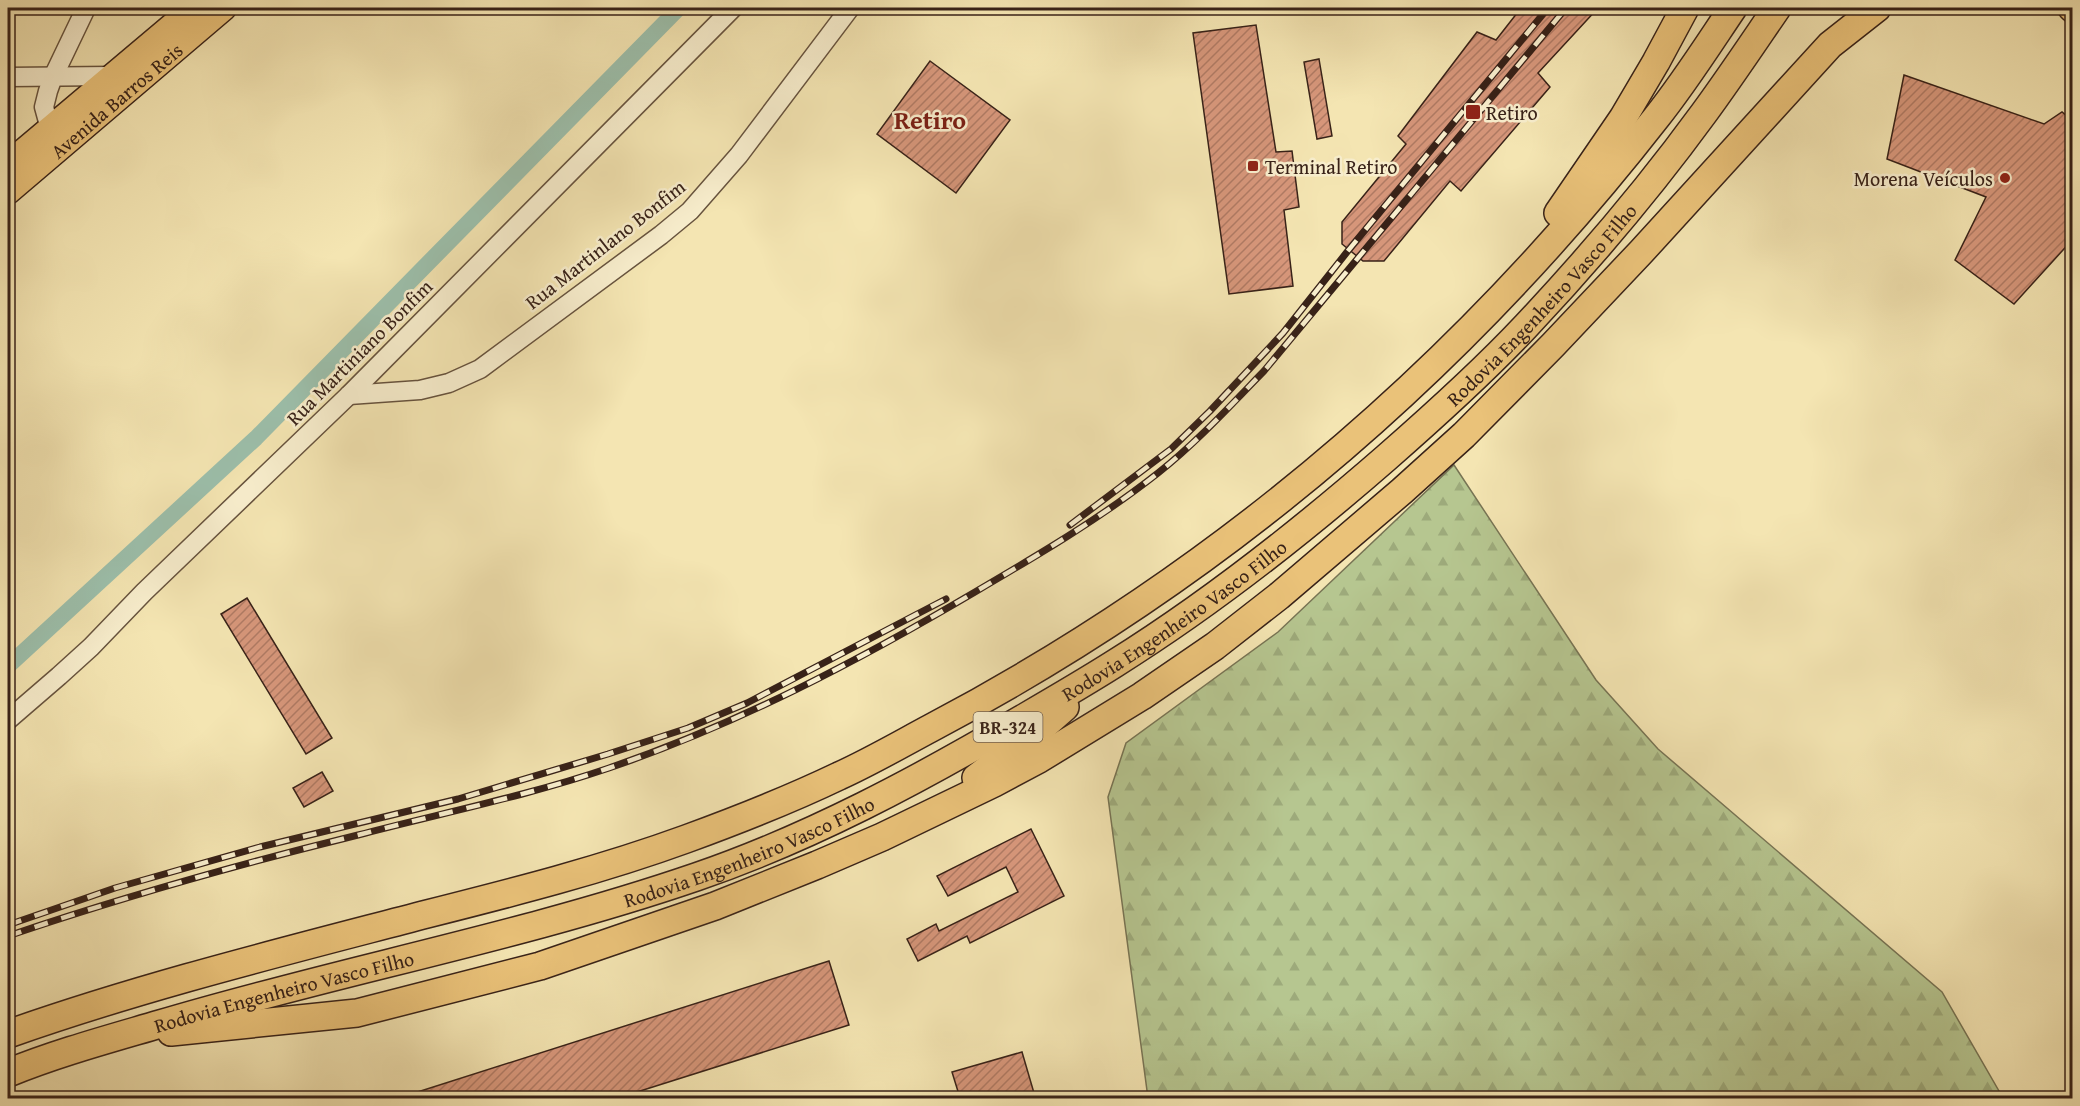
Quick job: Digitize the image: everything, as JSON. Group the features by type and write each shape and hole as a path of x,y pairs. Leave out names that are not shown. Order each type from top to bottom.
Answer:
{"highway":[{"path":"1498,301 1623,118 1685,8"},
{"name":"Rodovia Engenheiro Vasco Filho","path":"8,1034 57,1017 223,968 521,890 613,864 683,840 779,804 845,774 1002,689 1168,585 1294,491 1414,386 1498,301 1577,215 1659,115 1733,8"},
{"name":"Rodovia Engenheiro Vasco Filho","path":"8,1073 70,1050 246,999 544,922 629,899 701,876 797,836 912,781 1117,662 1191,612 1317,518 1441,410 1497,355 1602,241 1703,115 1777,8"},
{"path":"116,1037 225,1028 357,1013 540,966 715,906 828,860 924,817 1040,759 1142,696 1215,646 1343,542 1437,459 1504,395 1641,252 1830,45 1877,8"},
{"path":"924,817 1041,729 1117,662"}],"main road":[{"name":"Avenida Barros Reis","path":"8,164 193,8"},
{"name":"Avenida Barros Reis","path":"8,192 224,8"}],"street":[{"path":"50,129 44,107 53,77 86,8"},
{"name":"Rua Martiniano Bonfim","path":"8,720 59,676 349,395 733,8"},
{"name":"Rua Martinlano Bonfim","path":"349,395 420,390 449,383 480,369 661,235 690,211 739,155 850,8"},
{"path":"8,77 112,76"}],"green space":[{"path":"1454,465 1596,680 1658,749 1942,992 2003,1098 1148,1098 1108,797 1126,743 1278,632"}],"building":[{"name":"Retiro","path":"1521,8 1598,8 1538,73 1550,87 1461,191 1450,181 1384,261 1363,261 1342,244 1342,222 1406,144 1398,136 1477,32 1496,40"},
{"name":"Terminal Retiro","path":"1256,25 1276,152 1292,151 1299,207 1284,210 1293,286 1229,294 1193,33"},
{"path":"1319,59 1332,136 1317,139 1304,62"},
{"path":"930,61 1010,120 956,193 877,134"},
{"name":"Morena Veículos","path":"1904,75 2044,124 2062,112 2073,121 2073,239 2014,304 1955,260 1986,197 1887,159"},
{"path":"247,598 332,738 306,754 221,614"},
{"path":"322,772 333,791 304,807 293,788"},
{"path":"1031,829 1064,896 970,943 967,936 918,961 907,939 936,924 939,931 1018,892 1006,867 948,896 937,876"},
{"path":"829,961 849,1025 618,1098 406,1098 405,1096"},
{"path":"1022,1052 1034,1093 1015,1098 960,1098 952,1072"}],"waterway":[{"path":"8,666 256,438 679,8"}],"railway":[{"path":"1070,525 1171,449 1283,333 1548,8"},
{"path":"8,936 226,869 547,787 657,751 751,711 842,666 931,618 1022,564 1092,521 1136,490 1186,449 1226,411 1264,371 1566,8"},
{"path":"8,925 115,888 260,847 458,799 688,728 747,703 946,599"}],"place":[{"name":"Retiro","path":"1473,112"},
{"name":"Terminal Retiro","path":"1253,166"},
{"name":"Morena Veículos","path":"2005,178"}],"district":[{"name":"Retiro","path":"930,119"}]}
